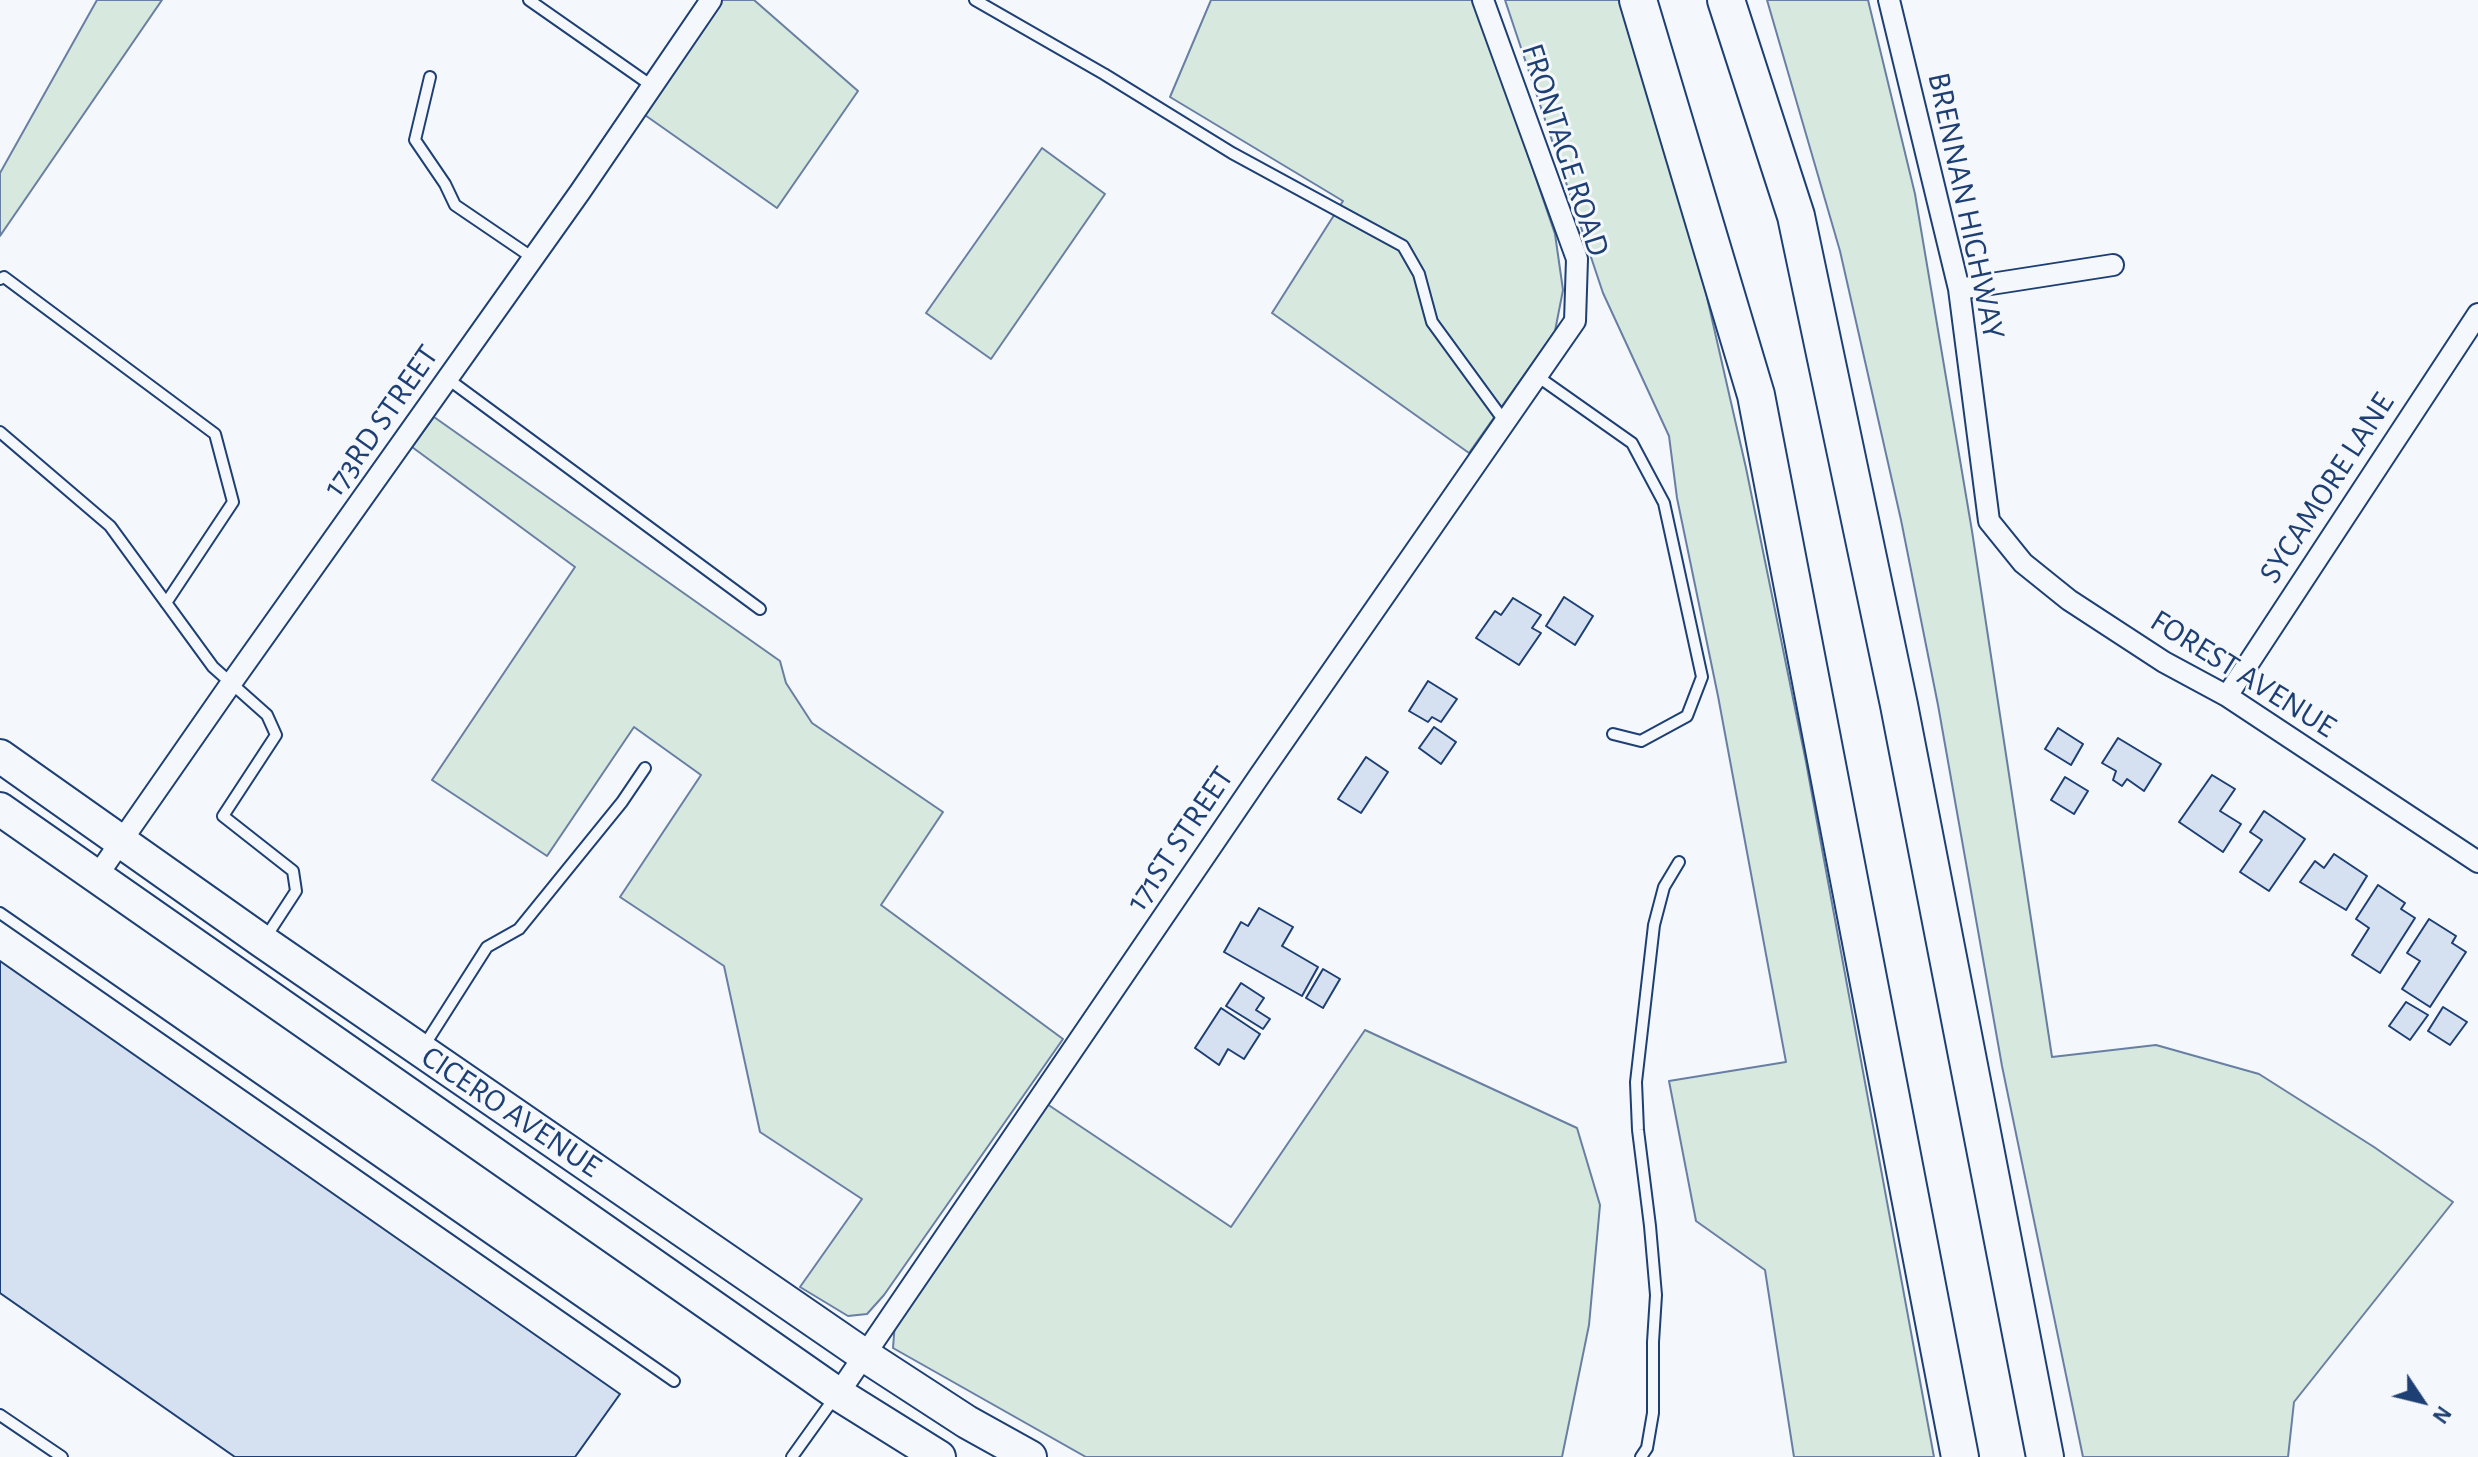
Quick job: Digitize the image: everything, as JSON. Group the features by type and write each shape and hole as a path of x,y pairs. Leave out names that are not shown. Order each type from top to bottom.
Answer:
{"highway":[{"path":"1638,0 1756,395 1960,1457"},
{"path":"1726,0 1796,216 1899,705 2045,1457"}],"main road":[{"name":"CICERO AVENUE","path":"0,756 262,941 864,1355 967,1422 1030,1457"},
{"name":"CICERO AVENUE","path":"0,809 838,1394 939,1457"}],"street":[{"name":"173RD STREET","path":"97,876 711,0"},
{"name":"FRONTAGE ROAD","path":"1483,0 1577,259 1575,321"},
{"name":"BRENNAN HIGHWAY","path":"1889,0 1959,289 1989,521"},
{"path":"1959,289 2113,265"},
{"name":"SYCAMORE LANE","path":"2227,696 2478,314"},
{"name":"171ST STREET","path":"838,1394 1260,775 1575,321"},
{"name":"FOREST AVENUE","path":"1989,521 2023,563 2069,600 2164,662 2227,696 2478,862"}],"lane":[{"path":"529,0 652,86"},
{"path":"975,0 1104,74 1232,153 1403,246 1419,274 1432,322 1505,422"},
{"path":"430,77 415,140 445,184 455,205 533,258"},
{"path":"0,279 4,277 215,434 233,502 166,603"},
{"path":"1537,376 1632,443 1664,503 1702,677 1687,716 1641,741 1613,734"},
{"path":"448,379 760,609"},
{"path":"0,432 110,526 213,667 267,715 276,735 223,816 293,871 296,891 262,941"},
{"path":"421,1050 487,947 519,929 622,802 645,768"},
{"path":"1641,1457 1647,1448 1653,1413 1656,1295 1638,1130 1636,1082 1654,925 1664,887 1679,862"},
{"path":"0,913 674,1381"},
{"path":"792,1457 838,1394"},
{"path":"0,1415 62,1457"}],"shaded area":[{"path":"97,0 162,0 0,236 0,173"},
{"path":"721,0 754,0 858,91 777,208 642,113"},
{"path":"1211,0 1475,0 1555,234 1563,290 1555,331 1469,453 1272,313 1343,201 1170,97"},
{"path":"1505,0 1619,0 1651,101 1706,293 1746,468 1806,762 1934,1457 1794,1457 1765,1270 1696,1221 1669,1081 1786,1062 1718,696 1677,498 1669,436 1603,293"},
{"path":"1767,0 1868,0 1915,194 1972,531 2052,1057 2156,1045 2259,1074 2374,1147 2453,1202 2294,1402 2288,1457 2083,1457 2002,1066 1938,705 1901,520 1840,251"},
{"path":"1042,148 1105,194 991,359 926,313"},
{"path":"434,417 780,661 786,683 812,723 943,812 881,905 1063,1039 884,1295 867,1314 848,1316 800,1287 862,1199 760,1132 724,966 620,897 701,775 634,727 547,856 432,780 575,567 412,447"},
{"path":"1365,1030 1577,1128 1600,1205 1589,1325 1562,1457 1086,1457 893,1348 895,1322 1044,1102 1231,1227"}],"building":[{"path":"1564,597 1593,616 1575,645 1546,626"},
{"path":"1513,598 1541,615 1532,628 1541,633 1519,665 1476,638 1495,611 1501,615"},
{"path":"1428,681 1457,699 1441,722 1432,717 1428,722 1409,711"},
{"path":"1434,727 1456,742 1441,764 1419,748"},
{"path":"2058,728 2083,744 2071,765 2045,749"},
{"path":"2118,738 2161,764 2144,791 2127,779 2122,786 2113,780 2116,771 2102,763"},
{"path":"1366,757 1388,772 1361,813 1338,799"},
{"path":"2212,775 2235,789 2220,811 2241,824 2223,852 2179,822"},
{"path":"2065,777 2088,791 2074,814 2051,800"},
{"path":"2264,811 2305,839 2269,891 2240,872 2262,840 2250,832"},
{"path":"2334,854 2367,876 2346,910 2300,882 2315,861 2324,868"},
{"path":"2378,885 2405,903 2401,909 2415,918 2380,973 2352,955 2369,928 2356,919"},
{"path":"1259,908 1293,927 1282,946 1318,967 1302,996 1224,952 1241,922 1248,926"},
{"path":"2429,919 2456,936 2452,943 2466,952 2430,1007 2402,989 2420,961 2407,953"},
{"path":"0,961 620,1394 575,1457 235,1457 0,1293"},
{"path":"1323,969 1340,979 1323,1008 1306,998"},
{"path":"1241,983 1264,998 1256,1010 1270,1019 1263,1029 1226,1006"},
{"path":"2406,1002 2428,1015 2410,1040 2389,1026"},
{"path":"2443,1007 2467,1022 2450,1045 2428,1031"},
{"path":"1221,1008 1260,1034 1244,1059 1228,1049 1219,1065 1195,1048"}]}
